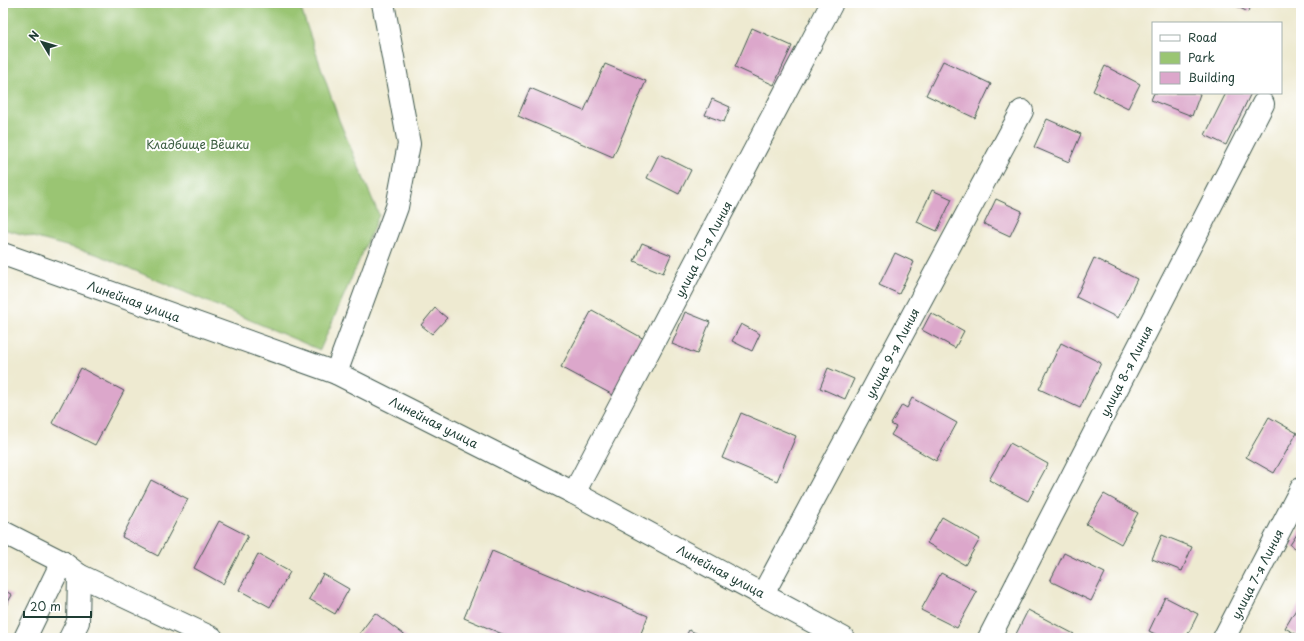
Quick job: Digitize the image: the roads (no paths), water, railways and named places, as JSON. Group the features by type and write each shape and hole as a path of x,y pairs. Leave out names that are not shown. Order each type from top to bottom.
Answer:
{"street":[{"path":"336,373 397,207 409,144 383,3"},
{"name":"улица 10-я Линия","path":"574,493 831,5"},
{"name":"улица 8-я Линия","path":"990,638 1262,104"},
{"name":"улица 9-я Линия","path":"763,594 1022,111"},
{"name":"Линейная улица","path":"3,254 336,373 574,493 843,638"},
{"name":"улица 7-я Линия","path":"1224,638 1301,489"},
{"path":"3,532 71,569 212,638"},
{"path":"71,569 74,630"},
{"path":"25,638 71,569"}],"park label":[{"name":"Кладбище Вёшки","path":"198,144"}]}
